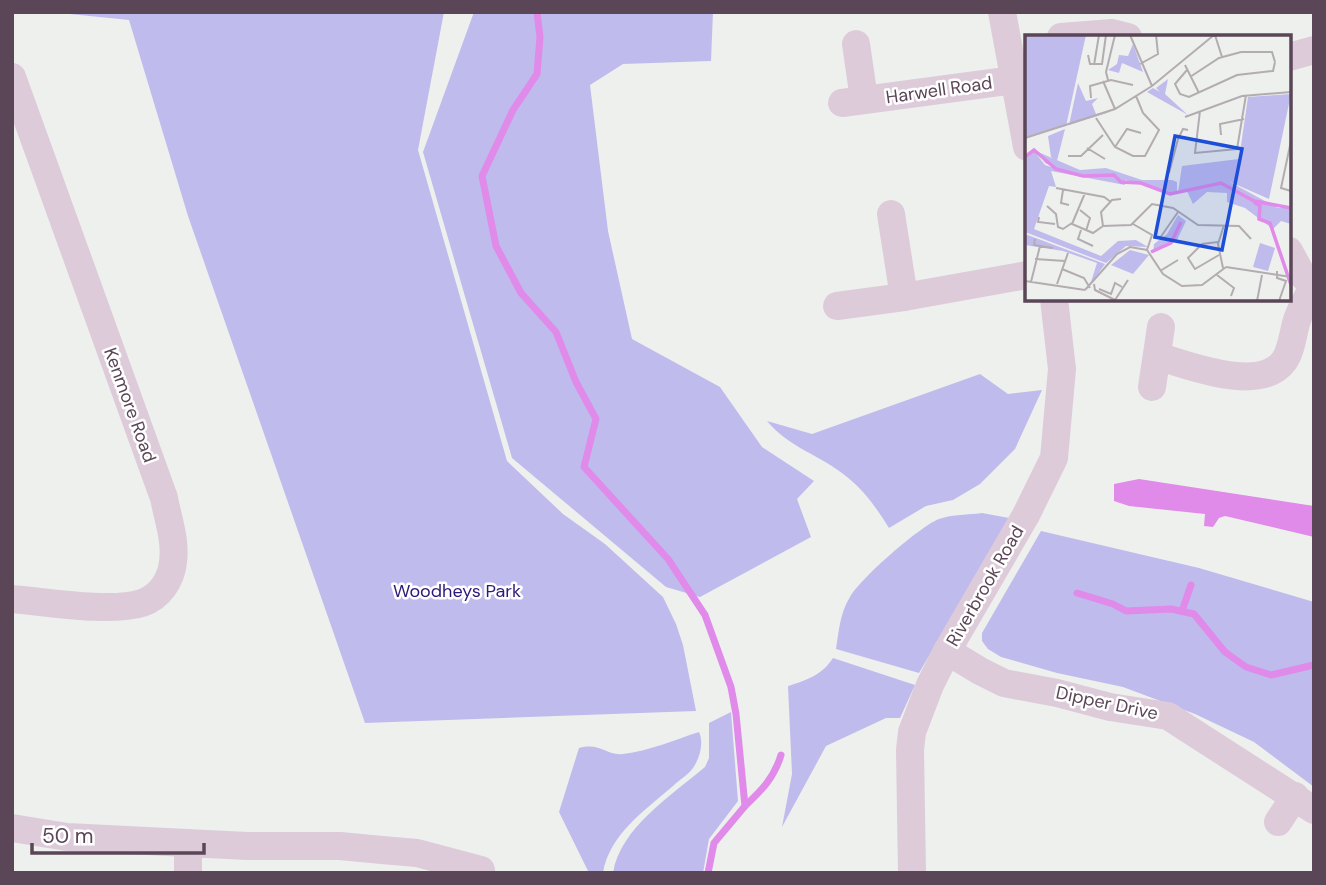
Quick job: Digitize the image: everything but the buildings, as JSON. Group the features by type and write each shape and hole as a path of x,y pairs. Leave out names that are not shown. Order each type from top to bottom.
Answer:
{"street":[{"path":"1002,12 1017,42 1014,80 1025,137"},
{"path":"1086,35 1120,35"},
{"name":"Harwell Road","path":"856,44 853,101 1014,80"},
{"path":"1291,56 1314,50"},
{"name":"Kenmore Road","path":"12,76 164,498 172,536 173,562 168,581 157,595 142,603 121,606 12,599"},
{"path":"891,214 904,297"},
{"path":"1157,356 1240,376 1257,376 1273,371 1284,361 1297,318 1313,286 1302,275 1291,255"},
{"path":"837,306 1025,275"},
{"name":"Riverbrook Road","path":"912,873 912,732 930,685 947,651 1026,515 1054,458 1062,369 1054,301"},
{"path":"1152,387 1161,327"},
{"name":"Dipper Drive","path":"947,651 1004,682 1110,707 1168,716 1304,803 1278,822"},
{"path":"12,828 68,838 247,846 340,846 417,853 450,868 481,870"},
{"path":"188,843 188,873"}],"green space":[{"name":"Woodheys Park","path":"50,12 444,12 418,150 507,461 563,514 605,544 663,597 683,645 696,711 365,723 188,216 129,20"},
{"path":"474,12 713,12 711,61 623,64 590,85 608,231 632,339 720,387 762,447 814,481 797,499 811,537 700,597 666,587 512,458 423,152"},
{"path":"980,374 1008,394 1042,390 1015,449 980,484 953,500 926,506 889,528 853,482 837,469 785,438 767,421 812,434"},
{"path":"982,513 1009,518 919,673 836,649 840,622 847,603 878,566 905,542 939,519"},
{"path":"1041,531 1199,568 1314,602 1314,787 1254,742 1195,714 1123,687 1057,673 1001,657 988,649 982,641 982,633"},
{"path":"833,658 915,685 900,718 886,718 826,746 782,827 792,774 788,686 819,673"},
{"path":"731,712 738,801 709,839 703,873 613,873 626,841 636,827 705,767 709,758 709,723"},
{"path":"699,732 700,750 693,768 620,835 603,873 589,873 559,812 579,748 593,747 617,754 633,753"}],"shaded area":[{"path":"1139,479 1314,506 1314,537 1225,516 1219,518 1213,527 1204,526 1205,514 1129,506 1114,501 1114,484"}],"waterway":[{"path":"537,12 540,37 537,74 513,110 482,176 496,246 521,293 556,332 576,382 596,419 584,467 668,559 705,615 731,687 745,806 714,843 708,873"},
{"path":"1182,611 1191,585"},
{"path":"1077,593 1126,611 1171,609 1194,614 1225,652 1246,667 1271,675 1314,665"},
{"path":"745,806 767,783 781,755"}]}
